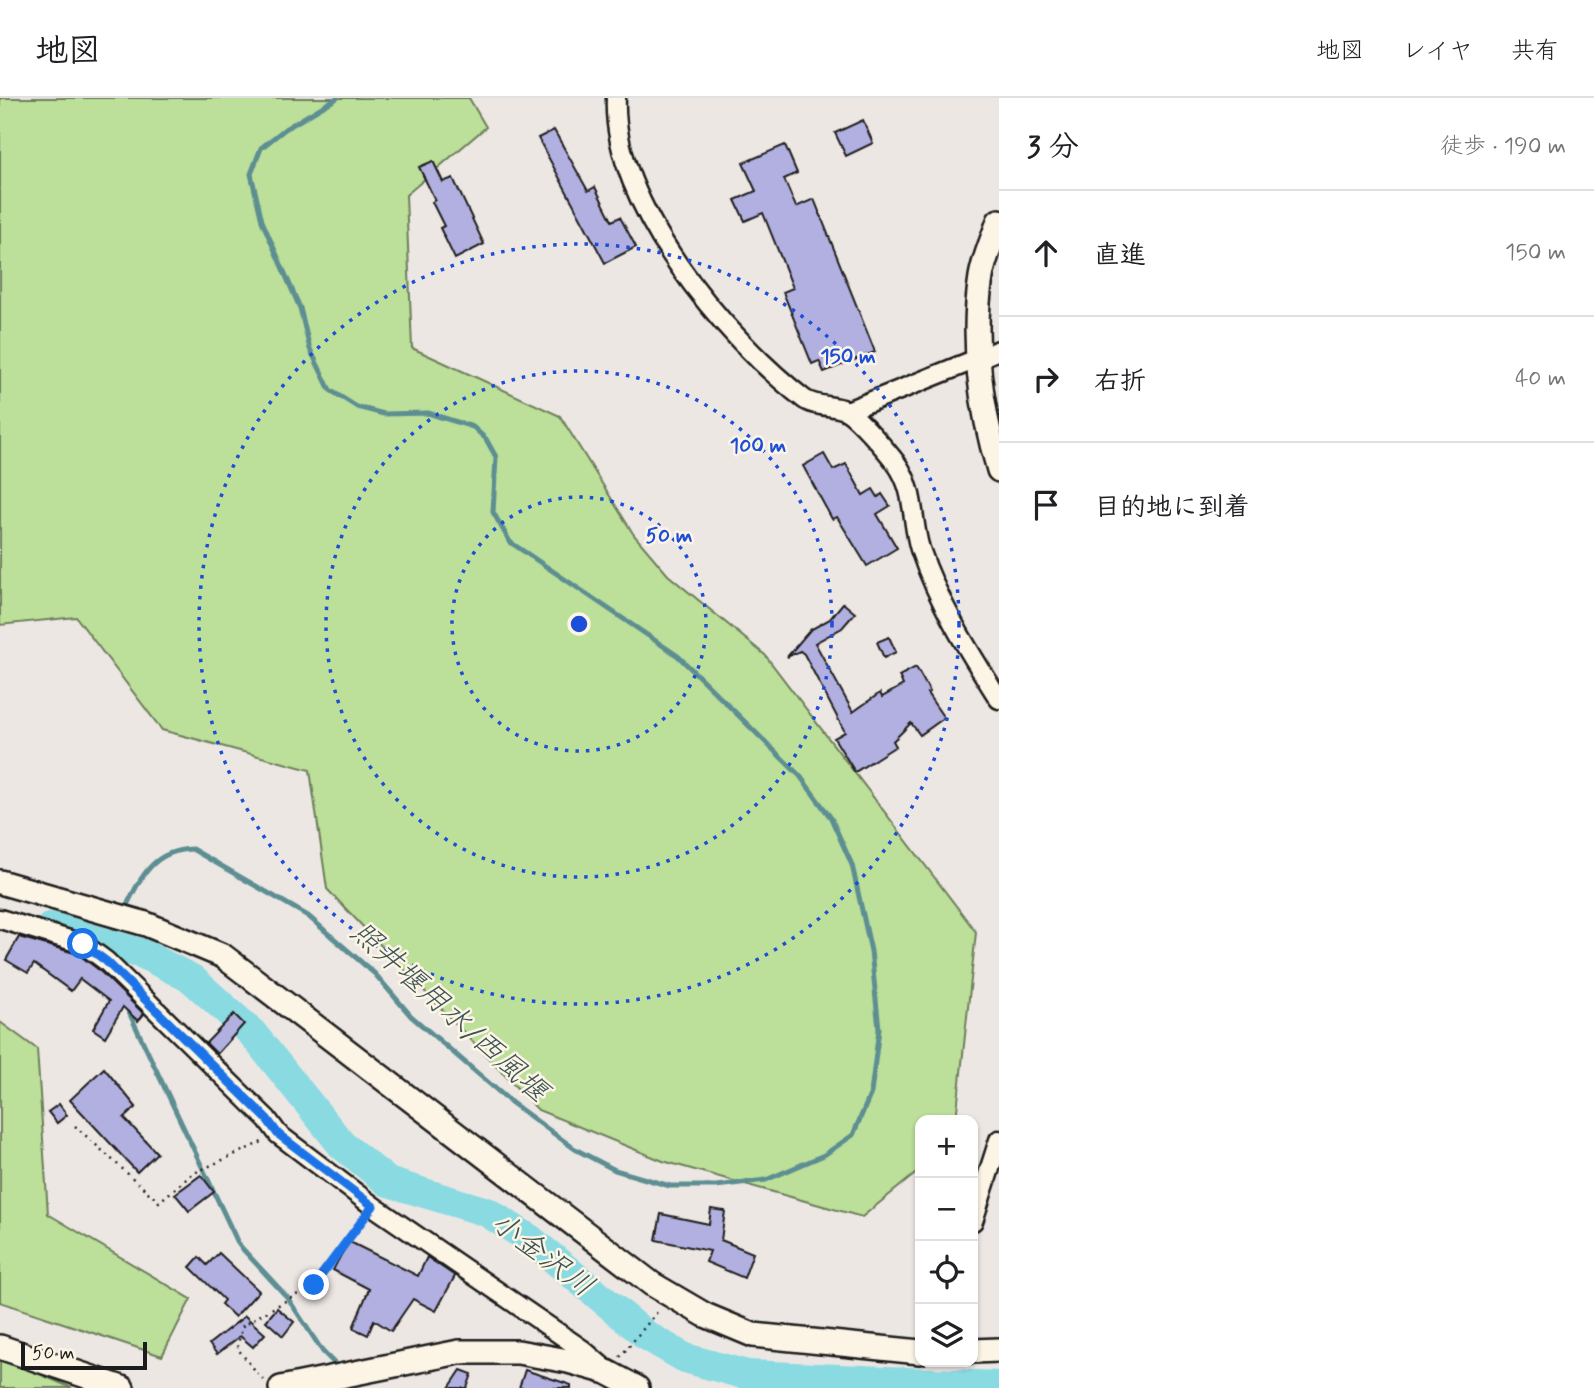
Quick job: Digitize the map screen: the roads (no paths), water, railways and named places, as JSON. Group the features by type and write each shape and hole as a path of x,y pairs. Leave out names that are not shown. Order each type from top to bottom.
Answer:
{"street":[{"path":"615,98 623,161 664,244 694,286 736,335 807,401 846,411 897,465 912,495 920,548 964,644 999,699"},
{"path":"999,220 981,274 976,316 989,354 988,433 999,470"},
{"path":"846,411 989,354"},
{"path":"0,883 146,924 223,956 652,1284 705,1315 753,1335 915,1351"},
{"path":"0,919 83,944 106,961 267,1119 278,1134 373,1206 583,1350 607,1372"},
{"path":"978,1205 999,1140"},
{"path":"0,1347 122,1388"},
{"path":"978,1351 999,1350"},
{"path":"281,1388 459,1352 518,1352 568,1361 607,1372 637,1388"}],"waterway":[{"name":"照井堰用水/西風堰","path":"124,911 149,868 167,855 192,849 308,916 375,974 411,1016 512,1103 575,1149 615,1170 670,1186 716,1186 766,1180 824,1155 853,1135 871,1093 879,1029 871,951 852,865 831,818 800,776 678,656 510,542 493,512 496,457 486,439 473,427 428,413 384,414 357,407 330,390 310,349 300,308 262,221 251,174 261,148 285,129 337,98"},
{"name":"照井堰用水/西風堰","path":"111,960 105,940 118,923"},
{"name":"小金沢川","path":"51,927 143,954 192,979 252,1033 342,1145 388,1182 487,1212 531,1240 647,1336 685,1358 747,1375 999,1386"},
{"path":"126,1006 239,1245 287,1297 323,1352 339,1368"}]}
